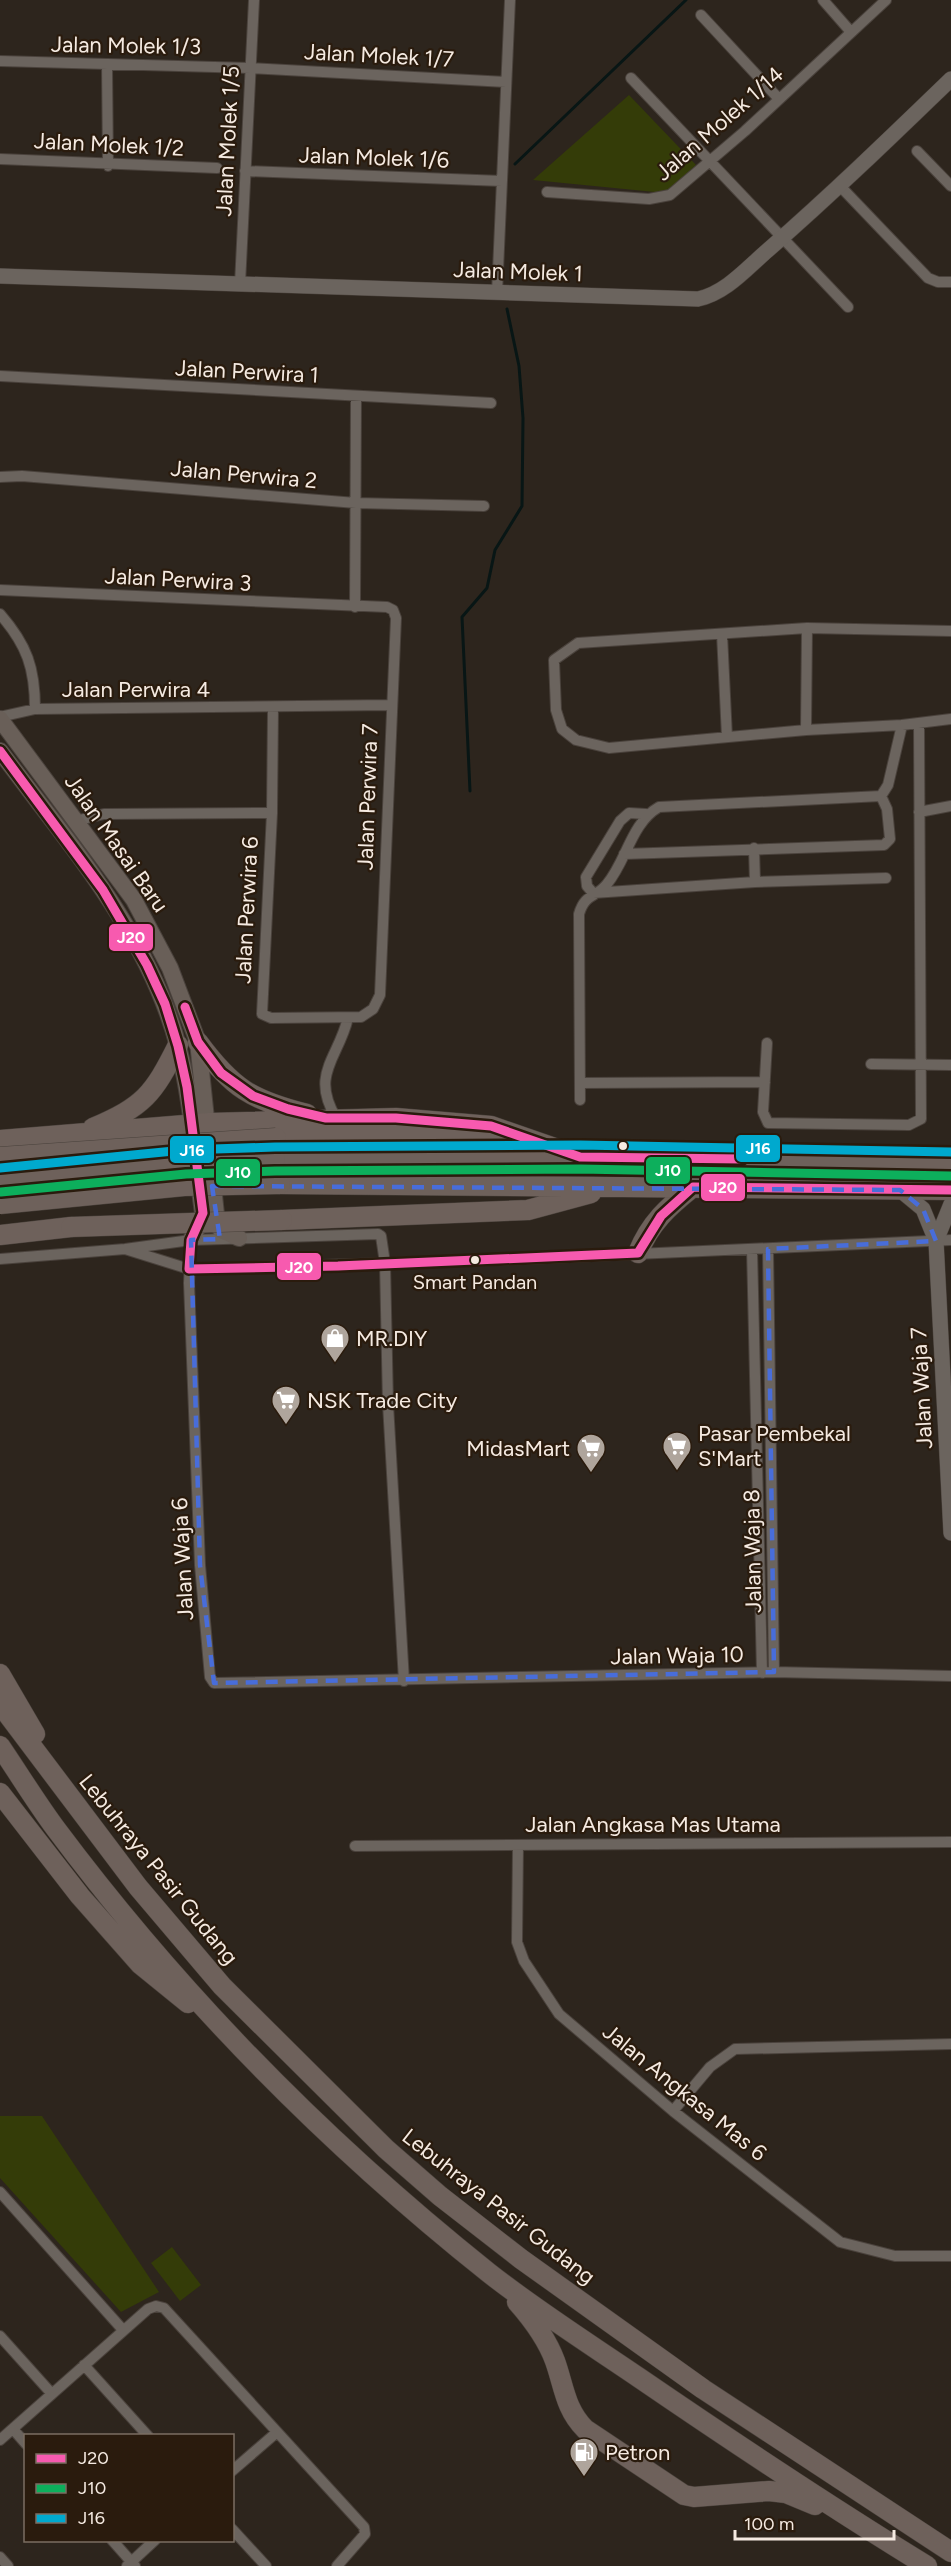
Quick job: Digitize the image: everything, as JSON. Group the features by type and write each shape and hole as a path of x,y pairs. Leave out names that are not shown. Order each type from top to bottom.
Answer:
{"highway":[{"path":"198,1042 221,1073 253,1096 331,1118"},
{"path":"76,1135 128,1113 150,1094 178,1046"},
{"path":"0,1140 201,1124 331,1118 396,1118 491,1126 580,1157"},
{"path":"0,1157 276,1138 417,1138 496,1141 580,1157"},
{"path":"0,1180 185,1162 275,1159 580,1157 951,1164"},
{"path":"0,1204 184,1186 280,1184 951,1190"},
{"path":"0,1235 71,1227 528,1210 614,1186"},
{"path":"638,1253 646,1234 660,1213 693,1187"},
{"path":"0,1674 79,1809"},
{"name":"Lebuhraya Pasir Gudang","path":"0,1704 138,1887 222,1986 386,2149 440,2196 521,2259 703,2389 951,2552"},
{"path":"0,1746 56,1829 155,1951 232,2038 358,2162 492,2275 688,2412 927,2566"},
{"path":"0,1792 80,1896 140,1964 232,2038"},
{"path":"492,2275 519,2304 547,2343 568,2407 575,2419 585,2429 672,2488 694,2497 770,2491 786,2493 908,2554"}],"main road":[{"name":"Jalan Masai Baru","path":"0,718 134,900 153,934 198,1042 202,1213 201,1221 183,1241"},
{"name":"Jalan Masai Baru","path":"0,751 116,909 153,976 178,1046 201,1124 217,1224 221,1230 238,1238"}],"street":[{"name":"Jalan Molek 1/5","path":"240,284 254,0"},
{"path":"497,293 510,0"},
{"path":"823,0 851,32"},
{"name":"Jalan Molek 1/14","path":"547,192 662,197 670,195 710,163 886,0"},
{"path":"701,15 779,99"},
{"name":"Jalan Molek 1/3","path":"0,61 250,68"},
{"path":"107,64 108,165"},
{"name":"Jalan Molek 1/7","path":"250,68 506,82"},
{"path":"631,78 781,239 848,307"},
{"name":"Jalan Molek 1","path":"0,276 698,300 713,296 723,289 781,239 951,80"},
{"path":"917,151 951,186"},
{"name":"Jalan Molek 1/2","path":"0,159 217,168"},
{"name":"Jalan Molek 1/6","path":"245,171 502,181"},
{"path":"839,185 928,278 938,282 951,282"},
{"name":"Jalan Perwira 1","path":"0,376 491,403"},
{"path":"355,607 356,397"},
{"name":"Jalan Perwira 2","path":"0,477 22,476 356,503 484,506"},
{"name":"Jalan Perwira 3","path":"0,590 355,607"},
{"name":"Jalan Perwira 7","path":"355,607 387,607 393,610 396,618 390,705 380,994 373,1009 361,1017"},
{"path":"0,614 25,649 33,668 35,709"},
{"path":"806,730 807,628"},
{"path":"950,632 807,628 578,643 554,660 556,710 562,729 576,740 609,748 806,730 919,724 951,719"},
{"path":"722,634 727,737"},
{"path":"273,708 390,705"},
{"name":"Jalan Perwira 4","path":"0,718 35,709 273,708"},
{"name":"Jalan Perwira 6","path":"273,708 272,813 262,1014 271,1018 361,1017"},
{"path":"767,1043 763,1112 768,1123 909,1125 921,1119 919,724"},
{"path":"881,796 888,785 902,725"},
{"path":"593,893 587,886 586,877 620,821 630,813 646,814 659,807 881,796"},
{"path":"624,854 886,844 890,839 887,809 881,796"},
{"path":"919,812 951,806"},
{"path":"75,821 104,814 272,813"},
{"path":"580,1100 579,914 583,902 606,886 646,814"},
{"path":"754,848 755,882"},
{"path":"593,893 755,882 886,879"},
{"path":"331,1118 324,1082 327,1065 348,1018"},
{"path":"870,1064 951,1065"},
{"path":"580,1083 765,1082"},
{"name":"Jalan Waja 7","path":"900,1190 923,1209 944,1240"},
{"name":"Jalan Waja 7","path":"951,1204 944,1240 951,1533"},
{"path":"0,1259 125,1249 183,1241 238,1238 378,1234 383,1239 388,1404 404,1681"},
{"path":"125,1249 189,1269 752,1250 944,1240"},
{"path":"168,1262 165,1253 183,1241"},
{"name":"Jalan Waja 6","path":"183,1241 189,1269 200,1565 210,1677 214,1683 404,1681"},
{"name":"Jalan Waja 8","path":"768,1249 774,1672"},
{"name":"Jalan Waja 8","path":"752,1250 762,1673"},
{"name":"Jalan Waja 10","path":"404,1681 774,1672 951,1676"},
{"name":"Jalan Angkasa Mas Utama","path":"355,1846 951,1842"},
{"name":"Jalan Angkasa Mas 6","path":"518,1845 517,1942 524,1961 559,2014 673,2110 840,2242 895,2256 951,2256"},
{"path":"673,2110 705,2073 735,2049 951,2044"},
{"path":"0,2192 123,2330"},
{"path":"0,2440 148,2309 156,2306 164,2308 365,2530 365,2534 337,2566"},
{"path":"0,2336 52,2394"},
{"path":"84,2365 146,2434"},
{"path":"13,2429 24,2442"},
{"path":"234,2469 276,2433"},
{"path":"234,2531 266,2566"},
{"path":"113,2542 131,2565 154,2542"},
{"path":"0,2557 8,2566"}],"highlighted area":[{"path":"212,1186 900,1190 923,1209 936,1241 768,1249 774,1672 214,1683 200,1565 191,1240 220,1239"}],"green space":[{"path":"629,95 696,165 665,193 533,180"},
{"path":"0,2116 42,2116 159,2292 121,2312 0,2178"},
{"path":"172,2247 201,2285 180,2301 151,2263"}],"waterway":[{"path":"515,164 686,0"},
{"path":"470,791 462,617 487,588 495,550 522,506 523,418 519,366 507,309"}],"transit line":[{"name":"J20","path":"0,751 103,890 147,965 165,1004 178,1046 187,1087 203,1213 191,1240 189,1269 338,1266 638,1253 661,1216 693,1187 951,1190"},
{"name":"J20","path":"185,1007 198,1042 221,1073 253,1096 288,1109 326,1118 396,1118 491,1126 580,1157 742,1159"},
{"name":"J16","path":"0,1168 184,1150 275,1147 580,1145 951,1152"},
{"name":"J10","path":"1,1192 186,1174 275,1171 580,1169 951,1176"}],"place":[{"name":"Smart Pandan","path":"475,1260"},
{"name":"MR.DIY","path":"335,1364"},
{"name":"NSK Trade City","path":"286,1426"},
{"name":"Pasar Pembekal S'Mart","path":"677,1472"},
{"name":"MidasMart","path":"591,1474"},
{"name":"Petron","path":"584,2478"}]}
